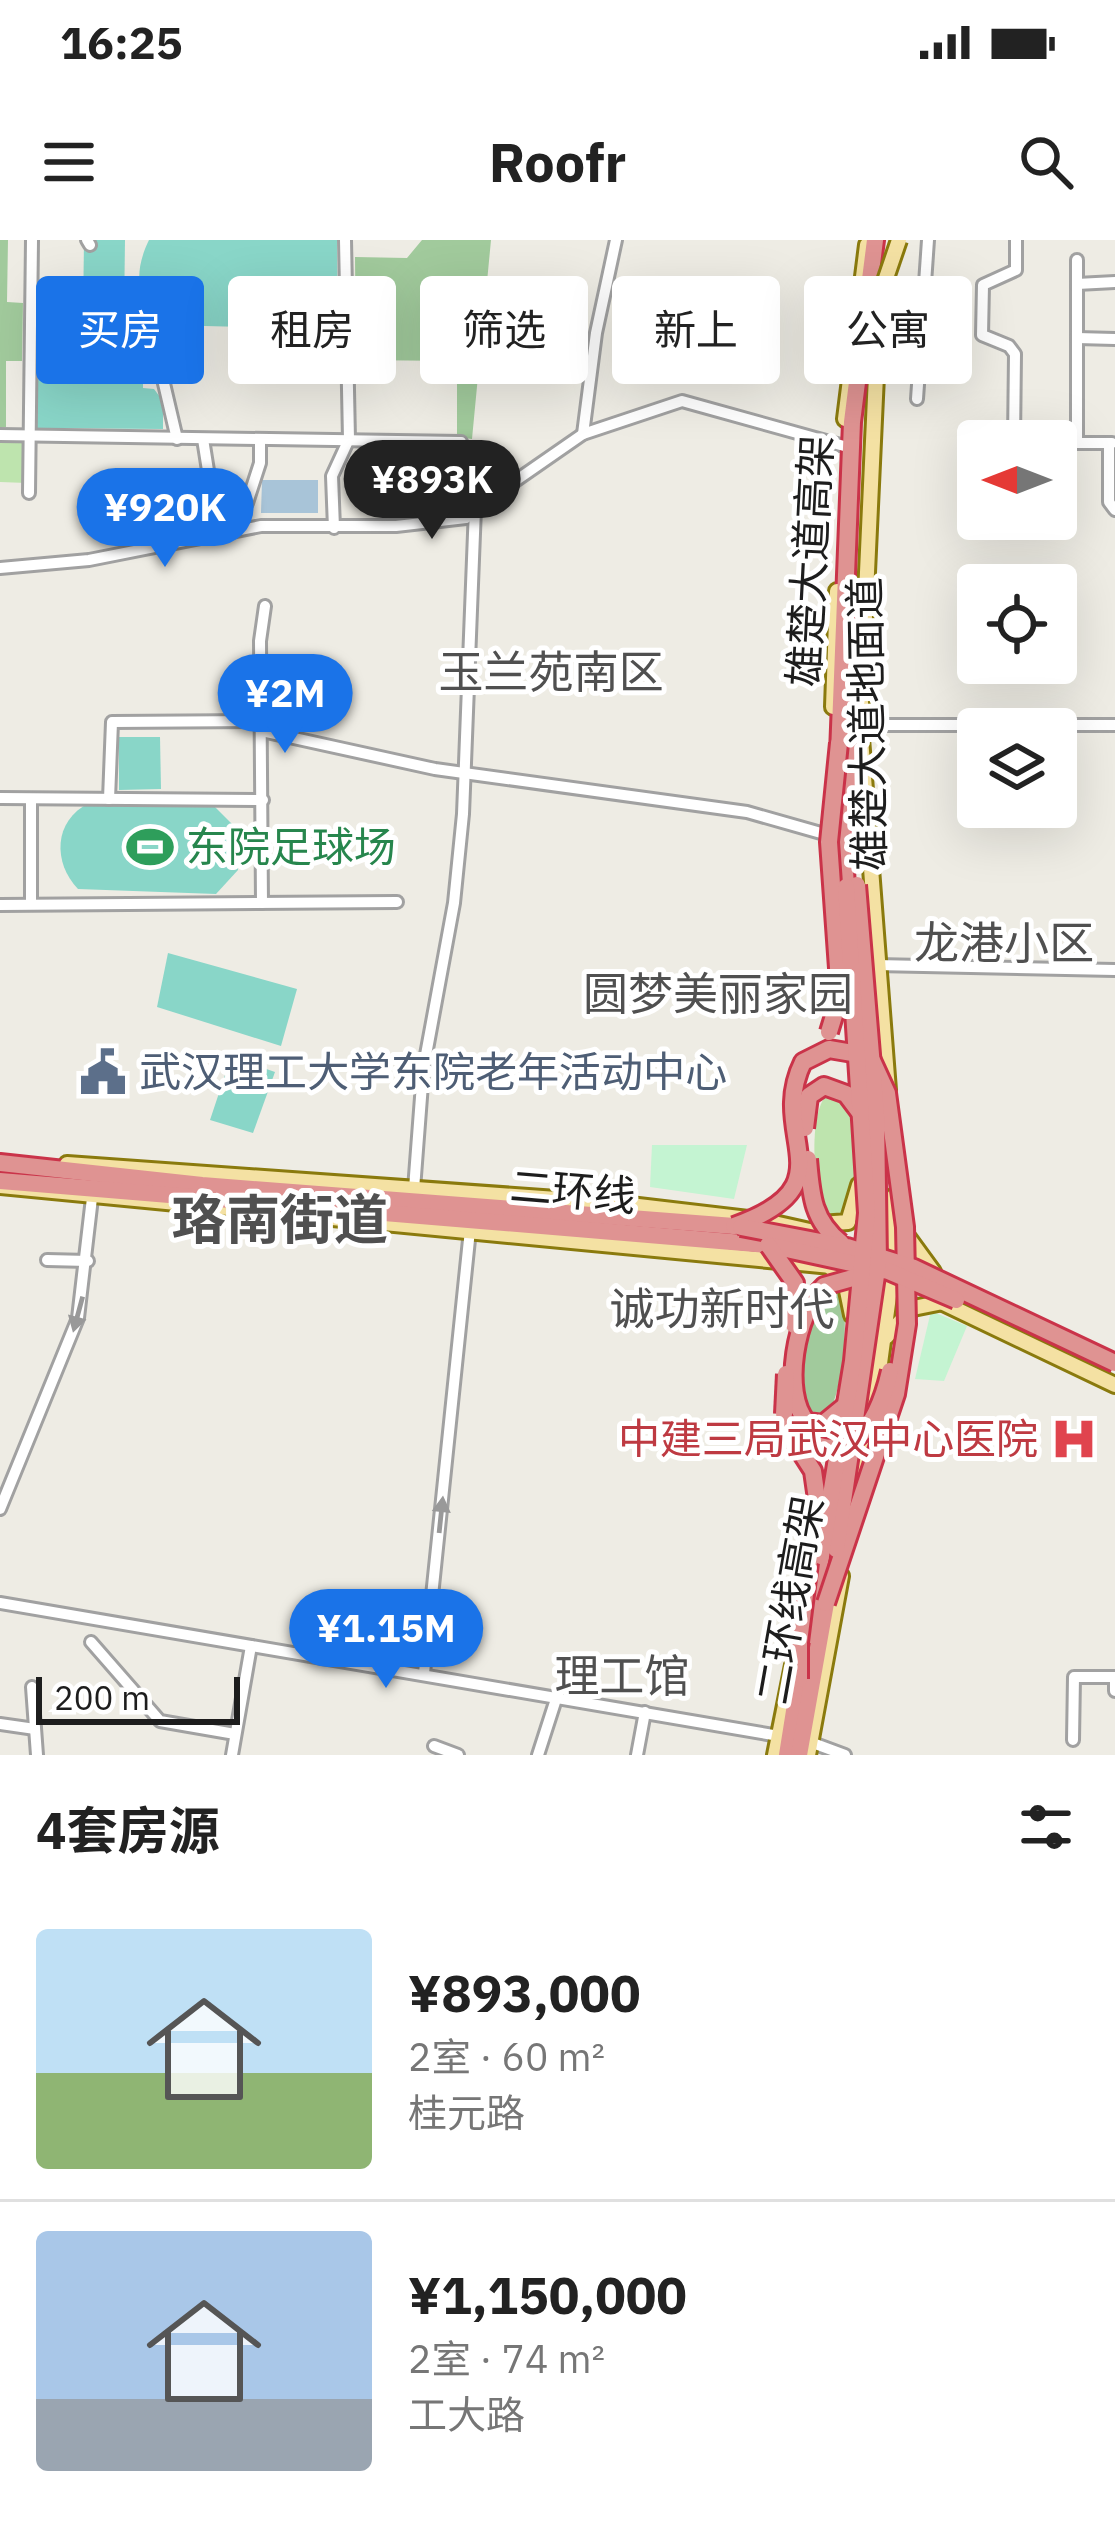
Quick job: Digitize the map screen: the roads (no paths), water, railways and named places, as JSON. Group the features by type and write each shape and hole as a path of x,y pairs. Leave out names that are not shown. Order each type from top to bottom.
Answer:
{"highway":[{"name":"雄楚大道高架","path":"851,886 839,742 852,422 872,240"},
{"name":"雄楚大道高架","path":"885,276 892,240"},
{"name":"雄楚大道高架","path":"851,886 850,654 870,384"},
{"path":"734,1226 777,1208 792,1193 800,1158 794,1079 829,1032 839,996 829,842 839,742"},
{"name":"二环线高架","path":"810,1750 826,1603 876,1281 851,886"},
{"path":"807,1057 844,1048 870,1056 880,1068 908,1279 896,1394 826,1603"},
{"path":"788,1427 808,1444 848,1444 867,1430 888,1380 899,1287 869,1115 835,1086 816,1089 805,1106 813,1207 824,1228 853,1245 914,1268 1115,1360"},
{"path":"787,1755 845,1409 864,1260 869,1115"},
{"name":"二环线","path":"0,1163 614,1222 768,1245 891,1269 1115,1374"},
{"name":"二环线","path":"0,1184 614,1222"},
{"path":"614,1222 734,1226 853,1245"},
{"path":"768,1245 785,1265 796,1292 783,1400 788,1427 813,1471 818,1499 799,1642 799,1679"},
{"path":"845,1409 823,1424 807,1422 799,1413 794,1382 805,1317 818,1292 833,1280 891,1269"}],"main road":[{"name":"雄楚大道地面道","path":"776,1755 813,1569 856,1271 853,1245 860,1179 836,837 833,700 851,345 872,240"},
{"name":"雄楚大道地面道","path":"885,276 892,240"},
{"name":"雄楚大道地面道","path":"872,384 860,725 895,1208 891,1269"},
{"path":"26,1166 101,1164 613,1203 775,1223 848,1222 860,1179"},
{"path":"0,1184 92,1198 470,1230 856,1271 933,1272 1115,1360"},
{"path":"895,1208 911,1244 933,1272"},
{"path":"775,1223 853,1245 943,1302 1115,1385"},
{"path":"829,1266 845,1281 852,1315"},
{"path":"810,1750 884,1341 891,1269"},
{"path":"884,1341 900,1317 943,1302"}],"street":[{"path":"29,493 32,240"},
{"path":"334,528 332,476 347,442 345,240"},
{"path":"583,434 596,333 616,240"},
{"path":"925,276 928,240"},
{"path":"1016,240 1016,270 983,285 980,295 982,335 1009,346 1015,354 1018,420"},
{"path":"1077,260 1077,420"},
{"path":"1077,284 1115,282"},
{"path":"1077,338 1115,339"},
{"path":"164,384 177,439"},
{"path":"916,399 917,384"},
{"path":"0,568 89,560 261,526 334,528 471,513 583,434 682,401 844,446"},
{"path":"0,435 461,442 471,513 464,771 454,903 423,1071 414,1189"},
{"path":"203,439 213,502"},
{"path":"247,503 260,463 260,441"},
{"path":"1077,443 1112,443 1109,502 1115,510"},
{"path":"262,903 260,641 266,605"},
{"path":"110,799 112,722 262,726 464,771 747,812 836,837"},
{"path":"860,725 1115,724"},
{"path":"0,799 262,800"},
{"path":"31,799 31,904"},
{"path":"0,905 397,902"},
{"path":"876,965 1115,970"},
{"path":"0,1509 73,1334 88,1262 92,1198"},
{"path":"424,1673 470,1230"},
{"path":"47,1260 88,1262"},
{"path":"0,1469 18,1470"},
{"path":"0,1604 779,1736"},
{"path":"91,1642 160,1721 236,1734"},
{"path":"232,1755 251,1646"},
{"path":"1073,1740 1074,1677 1115,1677 1115,1690"},
{"path":"32,1687 37,1755"},
{"path":"538,1755 556,1696"},
{"path":"640,1755 648,1713"},
{"path":"0,1724 35,1729"},
{"path":"434,1746 458,1755"},
{"path":"810,1750 844,1755"}],"place":[{"name":"东院足球场","path":"150,847"},
{"name":"武汉理工大学东院老年活动中心","path":"103,1072"},
{"name":"中建三局武汉中心医院","path":"1074,1439"}],"district":[{"name":"玉兰苑南区","path":"551,672"},
{"name":"龙港小区","path":"1004,943"},
{"name":"圆梦美丽家园","path":"718,994"},
{"name":"珞南街道","path":"280,1220"},
{"name":"诚功新时代","path":"722,1309"},
{"name":"理工馆","path":"622,1676"}]}
